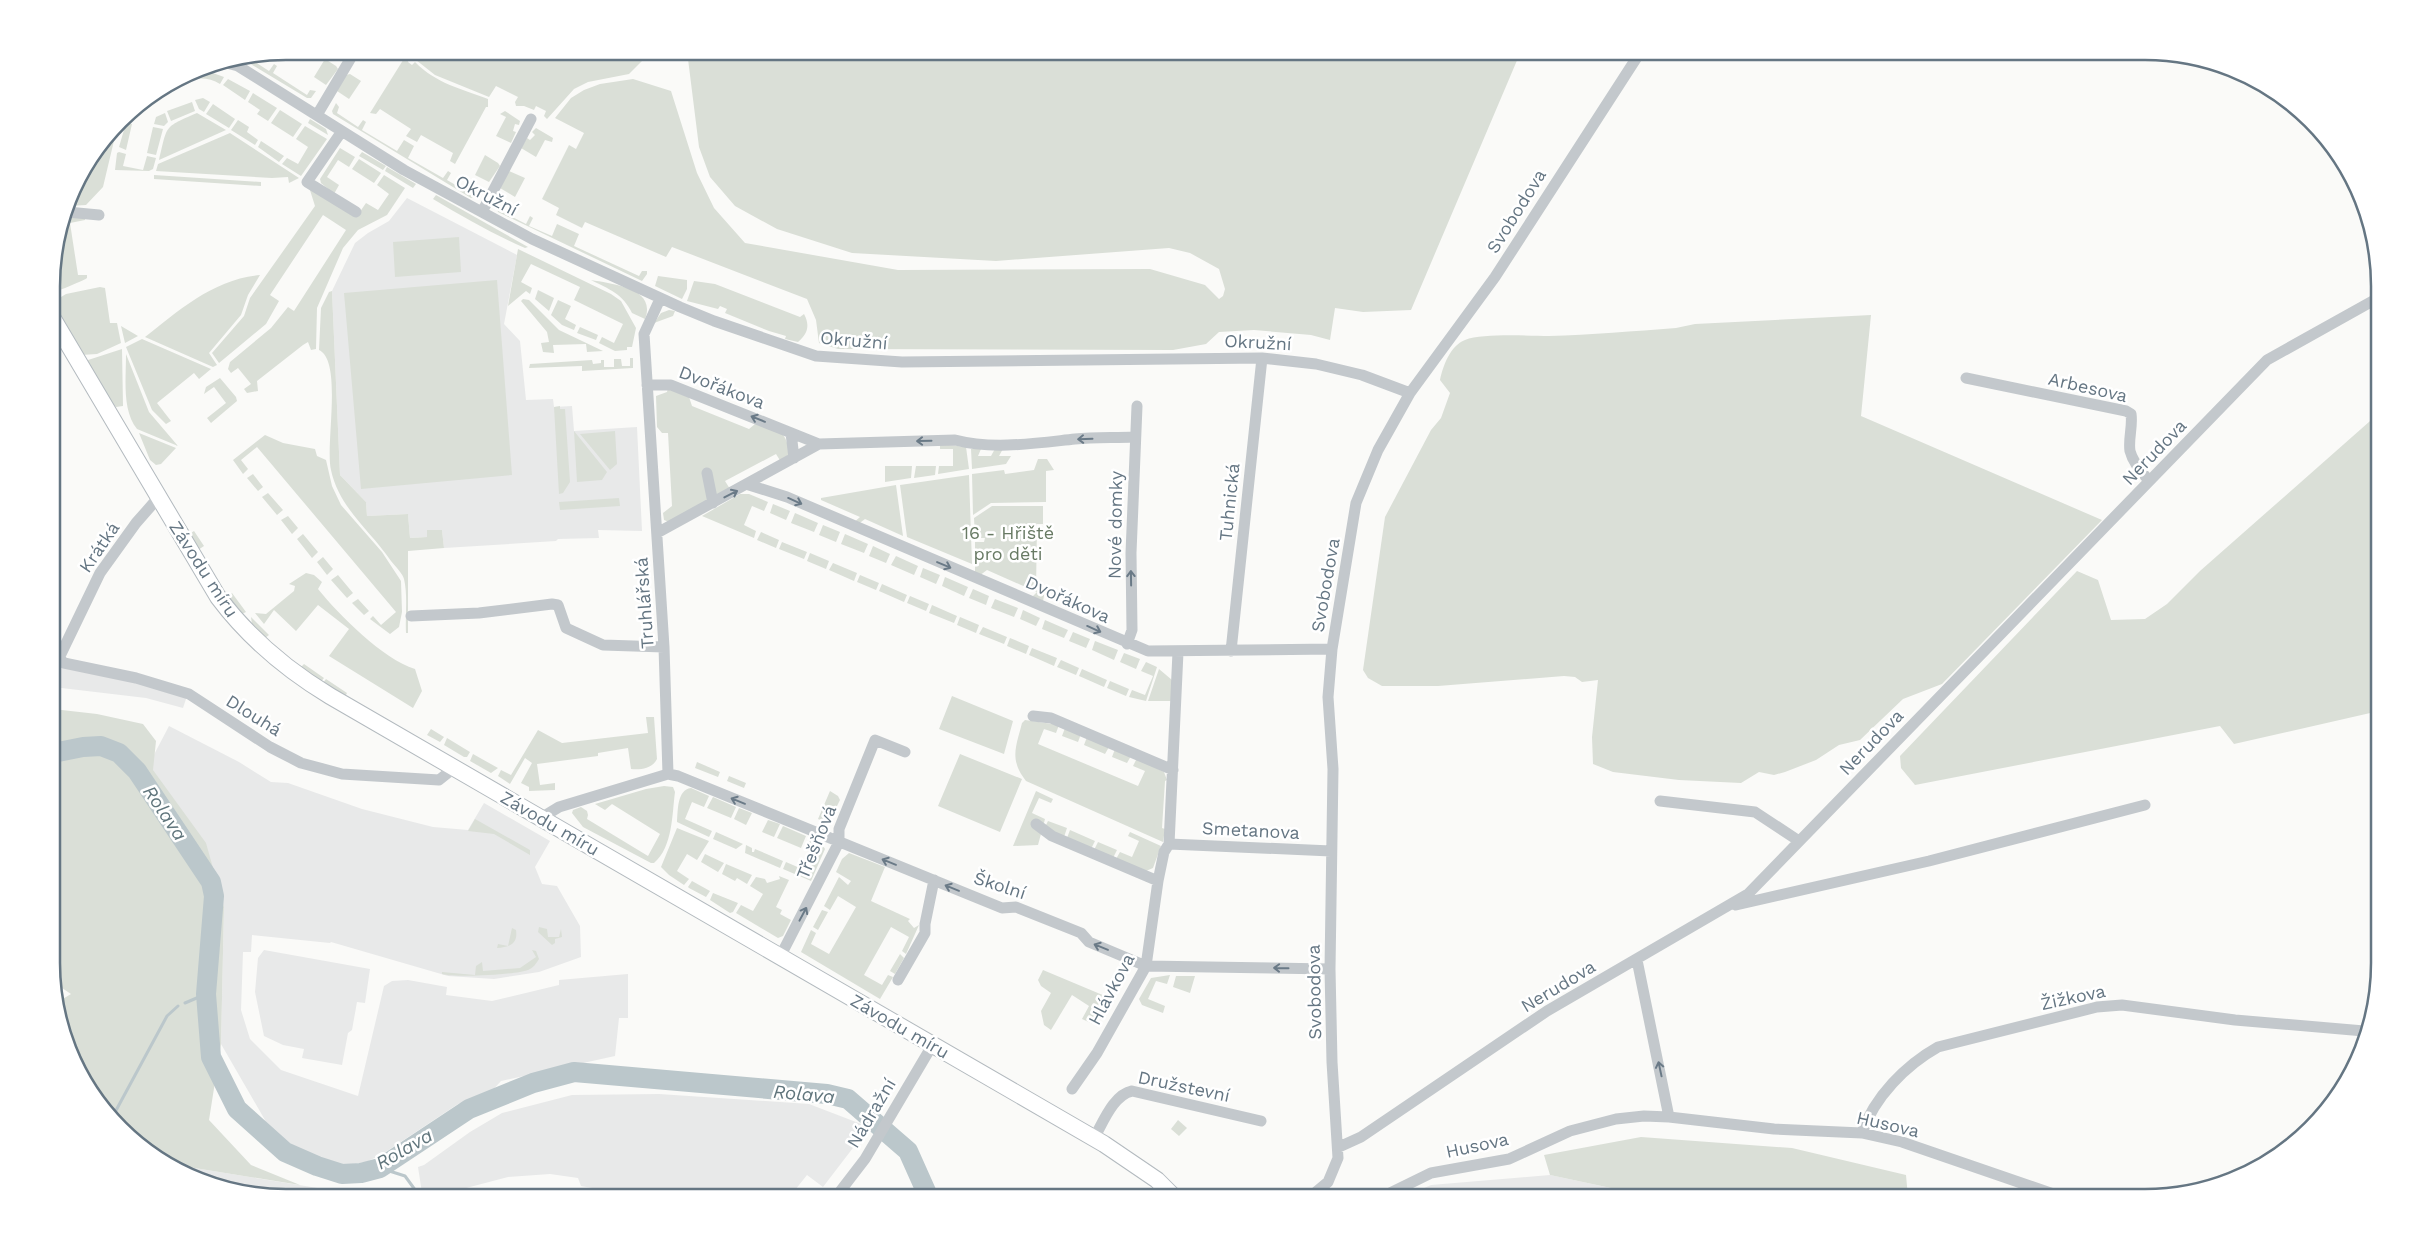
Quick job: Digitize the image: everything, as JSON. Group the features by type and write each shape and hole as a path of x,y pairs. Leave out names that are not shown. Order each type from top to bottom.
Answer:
{"main road":[{"name":"Závodu míru","path":"60,331 218,597 264,646 314,686 1094,1138 1158,1180 1166,1189"}],"street":[{"path":"317,114 349,60"},
{"name":"Svobodova","path":"1322,1189 1332,1176 1338,1158 1332,1062 1330,969 1333,769 1328,696 1332,649 1356,503 1378,450 1410,393 1495,277 1635,60"},
{"name":"Okružní","path":"236,66 317,114 404,170 532,239 660,299 714,321 816,356 902,362 1262,358 1316,364 1362,375 1410,393"},
{"path":"482,212 532,119"},
{"path":"342,131 307,182 356,212"},
{"path":"72,212 99,215"},
{"name":"Truhlářská","path":"660,299 644,334 664,647 668,774"},
{"name":"Nerudova","path":"1338,1147 1361,1137 1568,998 1637,960 1748,894 2267,360 2371,302"},
{"name":"Tuhnická","path":"1231,651 1262,358"},
{"name":"Arbesova","path":"1966,378 2126,411 2131,414 2132,422 2130,450 2137,466 2149,481"},
{"name":"Dvořákova","path":"647,385 671,384 819,444"},
{"name":"Nové domky","path":"1127,644 1132,630 1131,554 1134,437 1137,406"},
{"path":"791,432 794,458"},
{"path":"657,533 749,485 819,444 955,440 970,444 1048,443 1076,439 1134,437"},
{"path":"707,472 713,503"},
{"name":"Dvořákova","path":"749,485 787,497 1127,644 1148,651 1332,649"},
{"name":"Krátká","path":"60,643 100,573 136,523 158,498"},
{"path":"411,616 480,613 552,604 558,605 561,610 566,628 603,646 664,647"},
{"name":"Hlávkova","path":"1072,1089 1097,1053 1146,966 1158,881 1164,852 1169,844 1178,652"},
{"name":"Dlouhá","path":"60,659 64,663 136,678 189,694 270,747 301,763 342,774 435,780 442,779 454,768"},
{"path":"1033,716 1051,718 1173,770"},
{"name":"Třešňová","path":"780,957 839,842 839,829 875,740 905,752"},
{"path":"541,818 559,807 668,774"},
{"name":"Školní","path":"668,774 678,776 1002,908 1016,907 1081,933 1089,942 1146,966 1330,969"},
{"path":"1660,801 1754,812 1799,841"},
{"path":"1727,907 1930,861 2145,805"},
{"path":"1036,824 1052,836 1158,881"},
{"name":"Smetanova","path":"1169,844 1331,851"},
{"path":"898,980 925,933 925,924 934,880"},
{"path":"1637,960 1670,1117"},
{"name":"Žižkova","path":"1862,1133 1868,1116 1879,1100 1918,1058 1938,1047 2097,1008 2122,1005 2235,1020 2361,1031"},
{"name":"Nádražní","path":"842,1189 865,1159 933,1044"},
{"name":"Družstevní","path":"1094,1138 1118,1098 1123,1092 1132,1091 1261,1121"},
{"name":"Husova","path":"1400,1189 1432,1173 1509,1159 1570,1131 1616,1119 1644,1116 1670,1117 1774,1129 1862,1133 1902,1142 2039,1189"}],"shaded area":[{"path":"407,198 517,255 504,324 520,341 526,400 553,399 554,407 572,406 574,431 637,427 642,531 598,530 599,538 558,539 556,541 444,548 442,530 427,530 427,537 410,538 408,514 367,516 366,502 340,475 332,291 355,243 389,221"},
{"path":"60,667 162,687 187,696 183,708 146,698 60,688"},
{"path":"169,726 239,762 271,782 288,783 362,809 433,827 468,830 484,803 550,841 535,867 542,884 557,886 580,926 581,957 539,972 494,979 448,976 331,942 252,935 251,952 243,952 241,1010 250,1039 281,1070 358,1096 384,986 392,981 408,980 447,987 446,995 492,1001 559,985 559,980 628,974 628,1018 619,1018 615,1056 501,1081 490,1093 458,1104 381,1155 366,1162 346,1165 327,1162 284,1141 269,1127 221,1044 224,907 216,882 147,768"},
{"path":"264,950 370,969 365,1003 357,1002 352,1030 348,1033 342,1065 302,1058 304,1049 283,1045 264,1036 255,992 258,958"},
{"path":"659,1094 809,1104 869,1127 823,1187 807,1175 796,1189 598,1189 581,1186 578,1178 550,1174 508,1177 462,1189 421,1189 418,1167 424,1165 470,1132 502,1113 572,1095"},
{"path":"188,1167 324,1189 271,1189 242,1185 213,1177"},
{"path":"1550,1175 1616,1189 1422,1189 1431,1185"}],"green space":[{"path":"324,60 338,69 326,85 314,77"},
{"path":"403,60 409,60 408,62 412,65 415,62 432,76 488,99 488,107 486,107 455,164 450,161 453,153 421,135 417,142 406,136 411,129 380,109 376,114 370,113"},
{"path":"416,60 643,60 629,74 588,82 574,89 547,119 544,116 546,111 536,106 534,110 524,106 516,106 515,102 518,97 496,86 489,97 435,75"},
{"path":"688,60 1517,60 1411,310 1363,312 1335,308 1330,340 1311,335 1254,330 1219,332 1206,344 1173,350 838,349 819,343 816,320 807,299 672,247 666,257 585,222 582,228 556,215 559,208 542,199 569,145 576,149 584,133 555,118 571,98 584,90 600,84 633,79 671,91 697,173 714,208 745,243 898,270 1150,269 1205,285 1219,299 1223,296 1225,289 1219,269 1190,253 1169,248 996,261 852,253 777,229 735,206 710,177 699,147"},
{"path":"255,62 269,71 274,64 277,66 273,73 307,95 310,90 316,91 311,98 307,98 249,63"},
{"path":"212,73 224,77 220,84 202,78 195,79"},
{"path":"350,74 361,81 349,99 337,91 346,75"},
{"path":"228,79 250,91 245,100 223,85"},
{"path":"253,93 277,108 268,121 257,114 260,110 248,102"},
{"path":"203,98 210,102 204,112 199,109 195,100"},
{"path":"192,102 195,111 171,121 167,111"},
{"path":"336,103 339,107 337,113 358,127 363,120 366,122 362,130 397,151 404,140 414,146 408,158 443,178 448,171 451,173 447,180 471,194 474,188 480,189 475,197 471,198 333,114 332,111"},
{"path":"213,104 235,119 229,128 206,114"},
{"path":"280,110 302,124 293,137 271,123"},
{"path":"505,111 520,121 519,125 515,124 513,131 516,132 511,143 496,136 506,117 500,114"},
{"path":"165,113 168,122 164,126 154,124 156,117"},
{"path":"197,113 226,130 159,160 166,133 172,125"},
{"path":"310,119 326,129 328,135 308,123"},
{"path":"238,120 249,127 247,132 258,140 255,145 231,130"},
{"path":"129,123 132,124 126,150 119,147 125,127"},
{"path":"305,126 327,139 301,176 282,164 287,158 298,164 308,147 296,139"},
{"path":"153,127 163,129 156,155 147,153"},
{"path":"536,128 553,138 552,142 545,140 536,157 521,148 527,138 530,140 535,135 532,132"},
{"path":"230,133 299,178 289,183 288,177 272,178 156,171 158,164"},
{"path":"114,139 103,187 86,205 75,206 90,173"},
{"path":"261,141 284,156 279,162 258,147"},
{"path":"340,148 355,157 349,167 338,160 327,177 339,185 334,194 321,183 320,179"},
{"path":"362,152 386,166 383,170 359,156"},
{"path":"117,153 126,154 123,166 143,170 147,156 156,158 153,169 149,171 115,170"},
{"path":"485,155 500,166 489,182 475,175"},
{"path":"359,159 381,173 374,183 352,169"},
{"path":"387,167 416,184 413,188 385,171"},
{"path":"509,171 525,178 515,197 500,188"},
{"path":"154,175 261,182 261,186 154,179"},
{"path":"384,175 405,188 387,215 358,230 343,248 317,308 316,349 311,350 308,342 303,345 257,381 258,391 247,393 244,389 251,384 238,368 231,373 228,369 230,362 271,328 288,307 294,311 346,230 323,215 270,295 279,301 266,324 219,363 212,353 244,316 250,298 315,206 309,187 357,216 366,203 378,210 389,194 377,185"},
{"path":"436,195 528,247 525,248 513,243 467,219 433,199"},
{"path":"501,201 505,203 501,211 526,224 530,216 533,218 529,226 552,236 557,224 579,234 574,246 639,276 642,271 647,271 647,274 642,281 498,212 497,208"},
{"path":"71,216 85,217 85,220 70,223 78,275 87,275 87,278 60,290 60,271 64,242"},
{"path":"459,237 461,272 395,277 393,242"},
{"path":"518,249 611,294 621,301 636,328 632,347 627,347 627,350 615,351 599,343 602,337 614,343 623,324 574,300 580,287 531,264 521,282 532,288 530,294 526,291 508,306"},
{"path":"260,275 248,295 241,315 209,353 217,365 213,367 145,337 184,307 212,289 243,278"},
{"path":"658,276 687,280 687,289 682,299 655,286"},
{"path":"497,280 512,475 361,489 344,293"},
{"path":"591,280 621,286 639,294 645,300 647,309 645,319 632,313 624,301 615,293"},
{"path":"694,281 715,284 800,317 804,314 807,322 806,333 798,342 785,339 786,336 725,313 727,309 720,306 718,309 687,301"},
{"path":"100,287 105,288 110,323 117,323 121,343 97,354 81,355 60,319 60,298 66,294"},
{"path":"538,290 554,298 549,311 535,299"},
{"path":"332,291 340,475 366,502 367,516 408,514 410,538 427,537 427,530 442,530 444,548 408,551 408,633 406,633 406,592 401,572 348,507 335,484 331,470 332,386 326,357 319,350 321,308 329,292"},
{"path":"523,299 529,300 559,330 603,351 587,352 586,344 553,345 554,353 543,352 541,343 549,342 547,332 521,301"},
{"path":"558,300 571,306 565,319 576,325 574,330 562,325 551,315"},
{"path":"669,310 675,311 673,316 654,323 661,313"},
{"path":"1871,315 1861,416 2102,520 1942,684 1903,699 1860,740 1839,745 1816,760 1785,772 1774,775 1759,772 1741,783 1679,780 1613,772 1593,764 1592,737 1598,680 1582,682 1575,677 1564,676 1438,686 1382,686 1368,678 1363,670 1385,517 1431,430 1441,418 1450,393 1440,380 1441,375 1448,357 1460,343 1483,336 1581,335 1676,328 1695,324"},
{"path":"121,326 138,336 125,343"},
{"path":"580,327 598,335 596,340 577,333"},
{"path":"142,339 211,369 199,379 194,373 157,403 171,421 166,424 152,410 126,347"},
{"path":"122,349 123,406 116,407 108,400 85,361"},
{"path":"126,354 149,412 178,446 137,429 132,421 126,394"},
{"path":"630,358 633,358 633,368 582,371 582,366 529,368 530,364 592,360 593,364 601,363 601,360 604,360 604,367 614,367 614,359 621,359 622,366 630,366"},
{"path":"220,378 236,397 237,401 211,423 207,418 226,403 214,387 204,394 206,387"},
{"path":"668,388 688,394 692,406 749,429 755,424 779,432 786,439 789,454 781,462 776,454 725,481 730,489 669,522 664,520 663,513 672,506 668,433 662,433 657,427 656,396 667,392"},
{"path":"560,406 560,409 565,409 570,482 563,493 559,494 554,407"},
{"path":"2371,420 2371,713 2234,744 2220,726 1915,785 1901,768 1900,756 2077,571 2098,580 2111,620 2145,619 2167,604 2200,571"},
{"path":"574,431 607,472 602,480 577,482"},
{"path":"615,431 617,464 610,470 580,434"},
{"path":"139,433 176,448 161,464 156,465 150,460"},
{"path":"265,435 283,443 315,449 317,456 326,460 332,486 341,505 382,552 401,581 402,612 399,627 390,634 370,619 373,616 381,625 396,612 257,447 241,460 248,469 243,474 233,460"},
{"path":"940,444 966,447 969,469 938,474 939,466 953,466 953,449 940,449"},
{"path":"996,447 1004,447 999,456 1011,456 1006,464 972,469 971,449 981,449 978,456 991,456"},
{"path":"1038,459 1047,459 1054,470 1046,471 1046,502 991,503 973,515 972,474 1004,470 1005,474 1034,470"},
{"path":"885,466 912,466 911,478 885,482"},
{"path":"916,466 936,466 935,475 914,478"},
{"path":"253,474 263,487 258,491 247,478"},
{"path":"969,475 972,564 907,537 900,485"},
{"path":"896,485 903,536 865,519 857,525 852,524 860,517 821,500 821,498"},
{"path":"268,493 283,510 277,515 262,497"},
{"path":"740,494 749,494 768,502 764,511 752,506 744,525 756,531 754,538 702,516"},
{"path":"619,498 620,506 560,510 559,502"},
{"path":"773,504 790,511 786,520 770,513"},
{"name":"16 - Hřiště pro děti","path":"992,506 1043,506 1043,524 1037,524 1036,590 1045,591 1043,601 1030,599 1037,592 987,570 979,576 975,576 975,542 984,542 985,538 975,538 974,518"},
{"path":"795,513 818,523 814,532 791,523"},
{"path":"288,516 298,528 292,534 281,520"},
{"path":"823,525 840,532 836,542 819,535"},
{"path":"186,526 191,533 194,531 204,546 198,550 184,527"},
{"path":"761,532 779,540 776,548 757,540"},
{"path":"303,534 318,552 312,558 297,539"},
{"path":"845,534 868,544 864,553 841,544"},
{"path":"782,542 807,552 804,559 779,549"},
{"path":"873,546 890,554 886,563 869,556"},
{"path":"810,553 829,561 826,569 807,561"},
{"path":"896,556 918,566 914,575 891,565"},
{"path":"323,557 333,569 327,575 317,562"},
{"path":"833,563 857,573 854,581 829,570"},
{"path":"923,568 940,575 936,584 920,577"},
{"path":"306,573 314,575 322,582 318,589 362,635 389,656 415,669 422,691 413,708 329,656 349,629 318,605 296,631 274,610 264,624 255,613 266,614 294,591 295,586 289,584"},
{"path":"338,575 353,593 347,598 331,580"},
{"path":"860,575 879,583 876,590 857,582"},
{"path":"945,577 968,587 964,596 942,586"},
{"path":"882,584 907,595 904,602 879,591"},
{"path":"973,589 989,596 986,605 969,598"},
{"path":"232,593 246,612 242,614 227,597"},
{"path":"910,596 929,604 926,611 907,603"},
{"path":"358,599 369,611 364,615 352,603"},
{"path":"995,599 1018,608 1014,617 991,608"},
{"path":"932,605 957,616 954,623 929,613"},
{"path":"1023,610 1040,618 1036,626 1020,619"},
{"path":"251,617 269,635 265,638 252,625"},
{"path":"960,617 979,625 976,633 957,625"},
{"path":"1045,620 1068,630 1064,638 1042,629"},
{"path":"983,627 1007,637 1004,644 979,634"},
{"path":"1073,632 1090,639 1086,648 1069,641"},
{"path":"1010,638 1029,646 1026,654 1007,646"},
{"path":"1095,641 1118,650 1114,660 1092,650"},
{"path":"1032,648 1057,658 1054,666 1029,655"},
{"path":"1124,653 1140,659 1136,669 1120,662"},
{"path":"1061,660 1079,668 1076,675 1057,667"},
{"path":"1146,662 1157,667 1146,701 1129,697 1132,690 1145,695 1153,676 1141,671"},
{"path":"304,664 324,678 320,683 300,668"},
{"path":"1082,669 1107,680 1104,687 1079,676"},
{"path":"1159,669 1172,680 1174,701 1148,701"},
{"path":"326,679 347,693 345,697 322,684"},
{"path":"1110,681 1129,689 1126,696 1107,688"},
{"path":"952,696 1013,721 1004,754 939,729"},
{"path":"60,710 97,714 143,724 156,741 153,770 206,843 224,907 221,1044 209,1120 251,1165 300,1185 188,1167 160,1151 137,1133 107,1101 83,1063 72,1036 64,1007 63,999 71,994 61,988 60,978"},
{"path":"646,717 654,717 657,759 649,767 631,769 628,748 598,753 598,756 537,764 540,785 555,783 555,790 529,791 529,787 521,783 532,763 525,758 510,784 498,776 501,770 511,775 538,730 562,743 648,733"},
{"path":"1025,720 1059,725 1056,733 1044,729 1038,744 1138,786 1145,771 1133,766 1137,758 1164,772 1167,780 1165,781 1162,828 1165,829 1163,842 1026,781 1017,766 1015,753 1022,723"},
{"path":"1065,728 1081,734 1078,742 1062,736"},
{"path":"431,729 444,737 440,742 427,735"},
{"path":"1087,737 1109,747 1105,754 1084,745"},
{"path":"447,738 470,752 467,757 444,745"},
{"path":"1115,749 1131,756 1127,763 1112,757"},
{"path":"473,754 498,768 491,773 470,761"},
{"path":"960,754 1022,779 1000,832 938,806"},
{"path":"697,762 720,772 718,777 695,768"},
{"path":"729,776 746,783 744,788 727,781"},
{"path":"664,786 673,787 675,792 672,820 665,848 654,863 583,827 572,813 573,810 581,807 587,811 587,819 648,856 660,834 612,804 605,810 595,804 646,789"},
{"path":"691,788 709,796 704,807 692,802 685,819 712,831 709,837 677,822 681,796 683,792"},
{"path":"830,791 838,796 840,800 836,808 830,808 829,811 833,816 831,821 827,823 818,819"},
{"path":"1036,791 1053,799 1051,803 1039,798 1032,813 1045,819 1038,845 1013,846"},
{"path":"713,797 736,807 731,818 707,808"},
{"path":"739,808 752,813 746,825 734,819"},
{"path":"475,819 530,850 530,855 494,834 468,831"},
{"path":"768,820 780,824 774,837 762,832"},
{"path":"1048,821 1067,828 1064,837 1045,827"},
{"path":"783,826 806,836 801,848 777,838"},
{"path":"677,828 709,841 697,860 687,854 677,871 689,879 684,885 661,867"},
{"path":"1070,830 1095,841 1091,849 1067,838"},
{"path":"716,832 743,844 736,849 713,839"},
{"path":"1130,832 1161,846 1153,868 1146,871 1116,859 1120,852 1132,857 1139,841 1128,836"},
{"path":"810,837 822,844 825,849 811,881 783,869 786,862 809,872 816,855 804,849"},
{"path":"1098,842 1117,850 1113,858 1094,850"},
{"path":"746,845 752,848 752,852 755,849 783,861 780,868 745,853"},
{"path":"849,853 885,867 871,901 910,919 908,921 914,928 919,925 906,954 902,951 909,937 891,927 864,975 882,985 888,975 893,977 880,999 801,952 811,930 816,933 811,944 829,954 856,907 838,896 830,910 824,906 839,877 848,885 851,881 836,872 842,859"},
{"path":"705,854 724,863 718,872 701,862"},
{"path":"726,864 752,875 747,884 737,878 735,881 722,874"},
{"path":"779,876 789,880 776,907 782,910 780,914 791,920 783,936 778,938 736,913 741,905 753,911 763,894 750,886 756,877 765,879 767,883 780,879"},
{"path":"692,881 710,891 706,897 688,887"},
{"path":"713,893 738,903 733,912 730,913 710,900"},
{"path":"822,910 828,912 818,930 813,927"},
{"path":"539,927 547,929 548,937 559,937 561,929 562,937 555,939 555,943 552,945 538,932"},
{"path":"512,928 516,930 516,939 508,946"},
{"path":"498,944 508,946 502,948 497,948"},
{"path":"532,950 536,951 539,959 534,966 521,972 485,975 459,976 442,974 442,972 475,975 476,966 482,962 483,971 520,968 536,957"},
{"path":"900,954 904,958 895,974 890,971"},
{"path":"1043,970 1105,996 1108,999 1093,1024 1082,1019 1089,1006 1072,995 1051,1030 1044,1025 1041,1011 1051,993 1041,986 1038,980"},
{"path":"1170,975 1167,984 1156,981 1148,999 1165,1006 1163,1013 1142,1005 1139,999 1151,978"},
{"path":"1176,976 1195,976 1190,993 1173,987"},
{"path":"1178,1120 1187,1128 1179,1136 1171,1129"},
{"path":"1641,1137 1792,1148 1906,1175 1907,1189 1616,1189 1550,1175 1544,1155"}],"waterway":[{"name":"Rolava","path":"60,752 101,746 119,753 137,771 211,882 214,896 206,994 211,1057 237,1109 285,1152 317,1166 342,1174 361,1173 380,1168 469,1109 533,1083 574,1072 827,1094 848,1099 908,1151 925,1189"},
{"path":"185,1003 206,994"},
{"path":"115,1111 167,1016 178,1006"},
{"path":"380,1168 405,1176 414,1189"}]}
